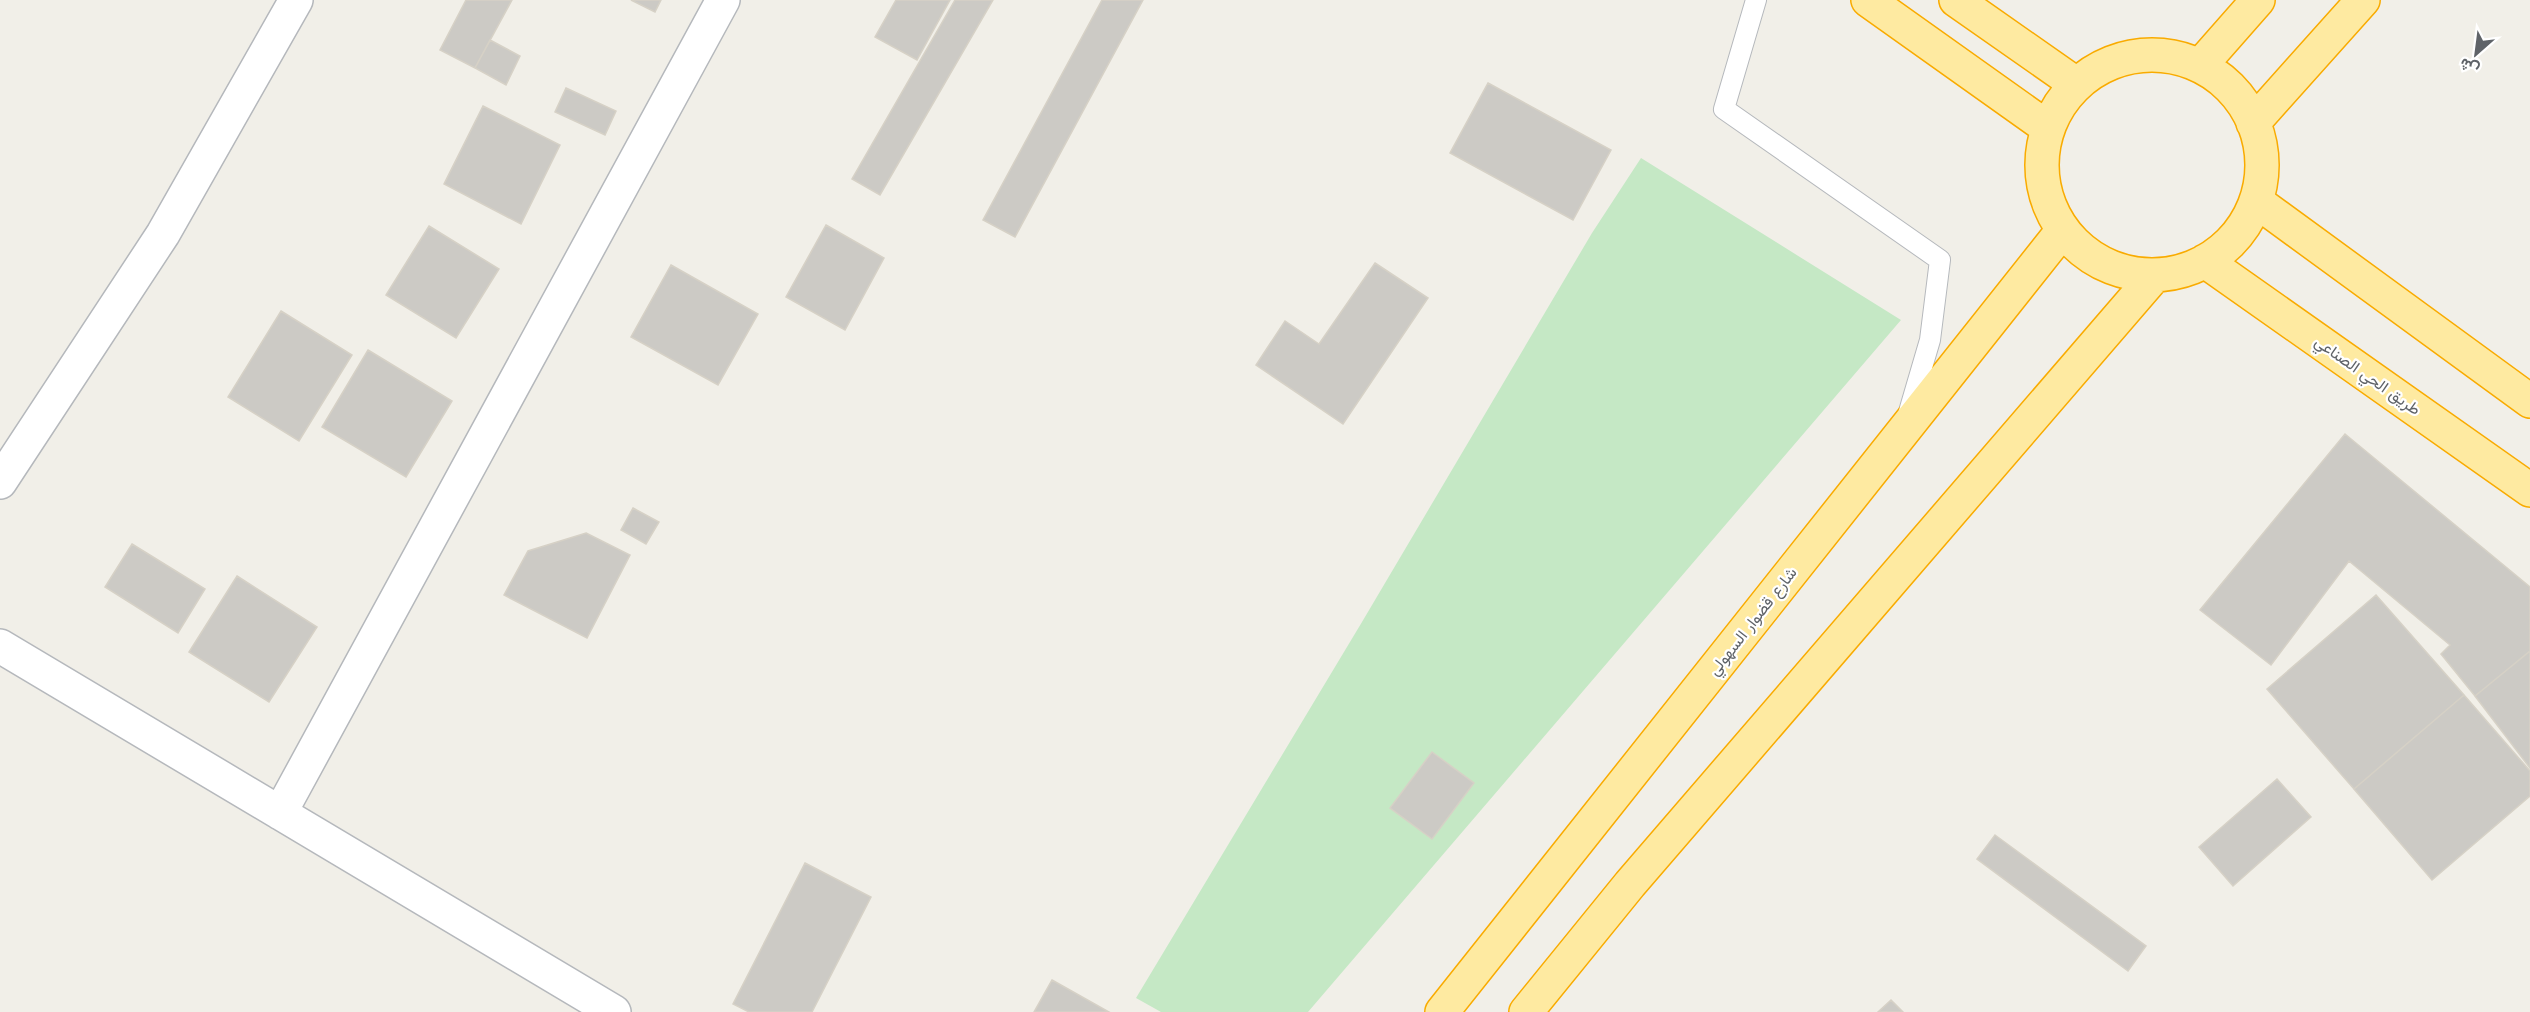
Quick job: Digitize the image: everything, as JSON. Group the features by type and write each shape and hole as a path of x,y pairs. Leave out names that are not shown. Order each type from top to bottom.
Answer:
{"highway":[{"path":"1868,0 2048,128"},
{"path":"1956,0 2076,84"},
{"path":"2200,66 2258,0"},
{"path":"2253,123 2363,0"},
{"path":"2139,56 2175,58 2200,66 2222,80 2240,100 2253,123 2261,157 2261,175 2256,201 2244,225 2227,245 2205,261 2181,271 2155,274 2129,272 2103,264 2081,249 2063,230 2050,206 2043,181 2042,155 2048,128 2059,105 2076,84 2097,69 2122,59 2139,56"},
{"path":"2256,201 2530,401"},
{"name":"شارع قضوار السهولي","path":"1442,1012 2063,230"},
{"name":"طريق الحي الصناعي","path":"2205,261 2530,490"},
{"path":"1526,1012 1630,884 2155,274"}],"street":[{"path":"0,482 10,442 163,234 296,0"},
{"path":"279,813 723,0"},
{"path":"0,646 614,1012"}],"lane":[{"path":"1756,0 1724,109 1940,261 1930,340 1902,432"}],"green space":[{"path":"1641,158 1901,320 1308,1012 1161,1012 1136,998 1592,233"}],"building":[{"path":"466,0 512,0 475,68 440,50"},
{"path":"631,0 661,0 655,12"},
{"path":"896,0 950,0 917,60 875,37"},
{"path":"955,0 993,0 880,195 852,179"},
{"path":"1102,0 1143,0 1015,237 983,220"},
{"path":"490,40 520,56 506,85 475,68"},
{"path":"1488,83 1611,150 1573,220 1450,153"},
{"path":"566,88 616,111 605,135 555,112"},
{"path":"483,106 560,145 521,224 444,184"},
{"path":"826,225 884,258 845,330 786,297"},
{"path":"429,226 499,269 456,338 386,295"},
{"path":"1375,263 1428,298 1343,424 1256,365 1285,321 1319,344"},
{"path":"671,265 758,314 718,385 631,337"},
{"path":"281,311 352,355 299,441 228,397"},
{"path":"368,350 452,401 406,477 322,427"},
{"path":"2345,434 2530,587 2530,651 2475,696 2441,654 2450,645 2349,561 2271,665 2200,610"},
{"path":"633,508 659,522 646,544 621,530"},
{"path":"586,533 630,555 587,638 504,595 528,551"},
{"path":"132,544 205,589 178,633 105,587"},
{"path":"237,576 317,627 269,702 189,652"},
{"path":"2376,595 2464,695 2354,789 2267,689"},
{"path":"2530,651 2530,768 2475,696"},
{"path":"2464,695 2530,771 2530,796 2432,880 2354,789"},
{"path":"1432,752 1474,783 1432,839 1390,808"},
{"path":"2277,779 2311,817 2233,886 2199,847"},
{"path":"1995,835 2146,946 2128,971 1977,859"},
{"path":"805,863 871,897 812,1012 749,1012 733,1004"},
{"path":"1052,980 1109,1012 1034,1012"},
{"path":"1891,1000 1903,1012 1878,1012"}]}
